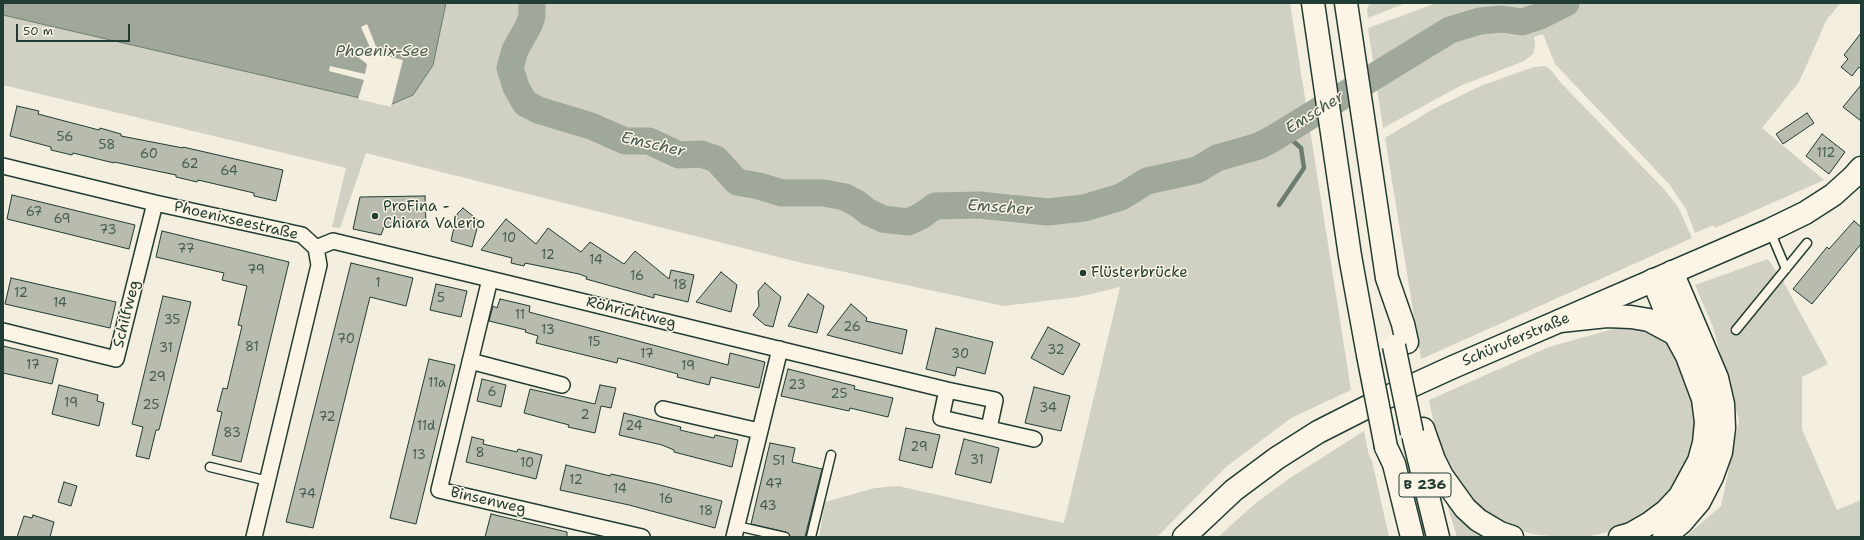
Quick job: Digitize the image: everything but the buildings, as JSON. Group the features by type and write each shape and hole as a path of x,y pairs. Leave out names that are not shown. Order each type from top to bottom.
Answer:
{"main road":[{"name":"B 236","path":"1313,3 1350,256 1368,355 1386,447 1394,464 1412,537"},
{"path":"1346,3 1387,278 1403,324 1401,344 1418,431 1442,476 1465,508 1478,520 1500,533 1512,537"},
{"name":"Schüruferstraße","path":"1184,537 1234,490 1277,458 1318,432 1385,398 1446,370 1770,230 1805,213 1833,195 1861,168"},
{"path":"1664,537 1682,522 1699,502 1712,477 1721,452 1724,428 1723,404 1718,378 1672,272"},
{"path":"1620,537 1631,534 1650,523 1666,511 1680,496 1699,461 1704,443 1706,422 1703,399 1687,356 1675,334 1653,280"},
{"path":"1560,321 1607,316 1631,317 1648,320 1675,334"},
{"name":"B 236","path":"1418,431 1438,537"},
{"path":"1386,447 1386,483 1398,537"}],"street":[{"name":"Phoenixseestraße","path":"3,166 155,203 302,235 316,248 319,265 254,537"},
{"name":"Schilfweg","path":"3,331 116,359 155,203"},
{"name":"Röhrichtweg","path":"316,248 333,241 947,390 995,400 989,428"},
{"name":"Binsenweg","path":"490,279 439,490 642,537"},
{"path":"735,531 780,349"},
{"path":"470,361 562,385"},
{"path":"947,390 941,418 1034,439"},
{"path":"663,409 760,432"}],"lane":[{"path":"1770,230 1786,269"},
{"path":"1736,330 1807,242"},
{"path":"811,537 831,455"},
{"path":"210,467 268,481"},
{"path":"735,531 785,537"}],"shaded area":[{"path":"3,3 1290,3 1351,390 1291,418 1226,467 1157,537 819,537 825,502 875,488 898,486 1064,523 1120,287 1078,297 1004,306 798,262 366,153 340,228 332,227 346,168 3,85"},
{"path":"1370,3 1406,3 1368,18 1367,9"},
{"path":"1437,3 1841,3 1827,19 1799,82 1762,128 1824,180 1715,228 1713,225 1695,233 1686,209 1669,184 1555,64 1543,34 1534,37 1535,46 1533,54 1524,61 1460,86 1383,128 1368,28"},
{"path":"1544,66 1550,69 1561,83 1663,188 1678,207 1692,238 1421,359 1385,138 1435,108 1483,85 1534,67"},
{"path":"1768,259 1784,283 1828,364 1802,377 1802,429 1837,510 1861,500 1861,537 1685,537 1721,506 1739,421 1713,327 1695,285"},
{"path":"1624,326 1639,328 1667,337 1695,396 1697,437 1686,475 1656,511 1614,531 1584,537 1558,537 1533,534 1511,528 1475,508 1442,462 1429,400 1549,347"},
{"path":"1364,431 1389,537 1218,537 1257,502 1290,478"},
{"path":"1445,498 1488,537 1457,537"}],"water":[{"name":"Phoenix-See","path":"3,3 446,3 433,65 413,95 390,105 3,15"}],"pier":[{"path":"367,24 379,54 403,60 391,107 358,99 364,80 329,71 330,66 365,74 367,64 353,53 356,49 369,58 372,52 361,27"}],"waterway":[{"name":"Emscher","path":"532,3 532,16 529,25 515,50 510,68 516,87 525,103 538,110 591,126 625,141 649,141 679,155 701,154 716,159 737,182 759,186 782,193 824,193 845,197 858,204 868,212 883,219 908,222 921,216 935,206 979,205 1048,212 1084,208 1121,197 1147,181 1197,170 1217,158 1259,146 1450,30 1480,21 1502,19 1522,22 1540,16 1566,3"},
{"path":"1279,205 1304,168 1301,148 1284,133"}],"place":[{"name":"ProFina - Chiara Valerio","path":"375,216"},
{"name":"Flüsterbrücke","path":"1083,273"}]}
